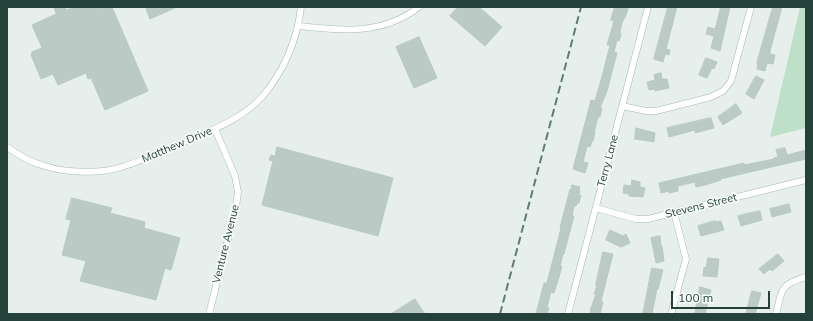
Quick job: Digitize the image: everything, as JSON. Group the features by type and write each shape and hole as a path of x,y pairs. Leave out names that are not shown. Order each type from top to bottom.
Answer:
{"street":[{"name":"Matthew Drive","path":"7,147 15,153 44,166 73,171 102,171 122,167 215,129 238,117 261,98 279,74 292,48 299,26 301,7"},
{"path":"299,26 353,30 385,24 413,12 419,7"},
{"name":"Terry Lane","path":"568,314 648,7"},
{"path":"622,106 646,111 656,111 711,97 723,91 731,81 750,7"},
{"name":"Venture Avenue","path":"209,314 236,207 238,192 235,176 215,129"},
{"name":"Stevens Street","path":"596,208 636,219 648,219 806,180"},
{"path":"672,314 686,259 674,212"},
{"path":"776,314 781,292 786,284 806,277"}],"green space":[{"path":"800,7 806,7 806,128 770,137"}],"building":[{"path":"54,7 64,7 67,10 73,7 98,7 99,9 104,7 112,7 148,91 105,110 91,78 88,79 86,73 58,85 53,74 41,79 31,55 32,52 42,48 32,25 56,14"},
{"path":"149,7 177,7 150,19 146,9"},
{"path":"458,7 479,7 502,27 485,46 450,16"},
{"path":"615,7 627,7 628,9 622,23 619,41 617,40 614,52 617,53 607,91 600,108 602,108 600,117 598,117 593,141 590,147 587,146 583,162 588,163 585,173 573,169 591,100 595,101 603,73 610,45 607,45 614,21 611,20"},
{"path":"668,7 677,7 666,49 670,50 669,55 665,54 663,62 654,59"},
{"path":"721,7 730,7 720,51 711,48 714,36 706,34 708,27 715,29"},
{"path":"773,7 782,7 770,51 770,54 775,55 773,64 767,63 765,71 757,69 757,63"},
{"path":"419,37 437,78 414,88 396,47"},
{"path":"706,58 717,62 707,78 699,75"},
{"path":"661,73 662,79 667,79 669,88 655,91 655,89 649,90 647,82 655,80 654,75"},
{"path":"756,76 764,80 754,99 746,94"},
{"path":"736,104 742,113 723,125 718,117"},
{"path":"711,118 714,128 695,133 695,130 669,137 667,128"},
{"path":"636,128 655,133 654,142 635,139"},
{"path":"277,147 393,178 378,236 262,205 273,161 269,160 271,155 275,156"},
{"path":"785,148 787,155 806,150 806,159 720,179 721,180 696,187 695,182 678,186 678,191 661,193 659,183 744,163 744,165 774,159 778,157 776,150"},
{"path":"632,180 640,182 640,187 645,188 643,197 629,196 629,194 623,193 624,185 631,186"},
{"path":"572,185 580,187 580,192 578,195 581,195 579,203 574,206 572,216 574,216 560,266 562,266 559,277 554,293 551,292 547,307 549,308 547,314 536,314 544,283 547,283"},
{"path":"72,198 112,208 110,213 145,222 144,228 180,238 171,270 165,268 156,300 80,281 86,261 62,255 71,220 66,219"},
{"path":"789,204 791,212 772,217 770,209"},
{"path":"760,211 762,220 741,226 738,216"},
{"path":"715,221 721,221 724,230 701,236 698,226"},
{"path":"610,230 623,236 626,234 630,243 621,247 606,240"},
{"path":"660,236 664,261 656,263 651,238"},
{"path":"603,252 613,254 601,301 603,302 600,314 590,314 596,294 594,294"},
{"path":"778,254 784,261 772,271 770,269 764,274 759,269"},
{"path":"708,258 719,259 717,277 703,276 704,267 706,268"},
{"path":"652,268 663,270 657,289 652,314 643,314"},
{"path":"700,287 711,290 705,314 695,314"},
{"path":"752,291 761,293 755,314 746,314"},
{"path":"415,299 425,314 391,314"}],"railway":[{"path":"500,314 581,7"}]}
